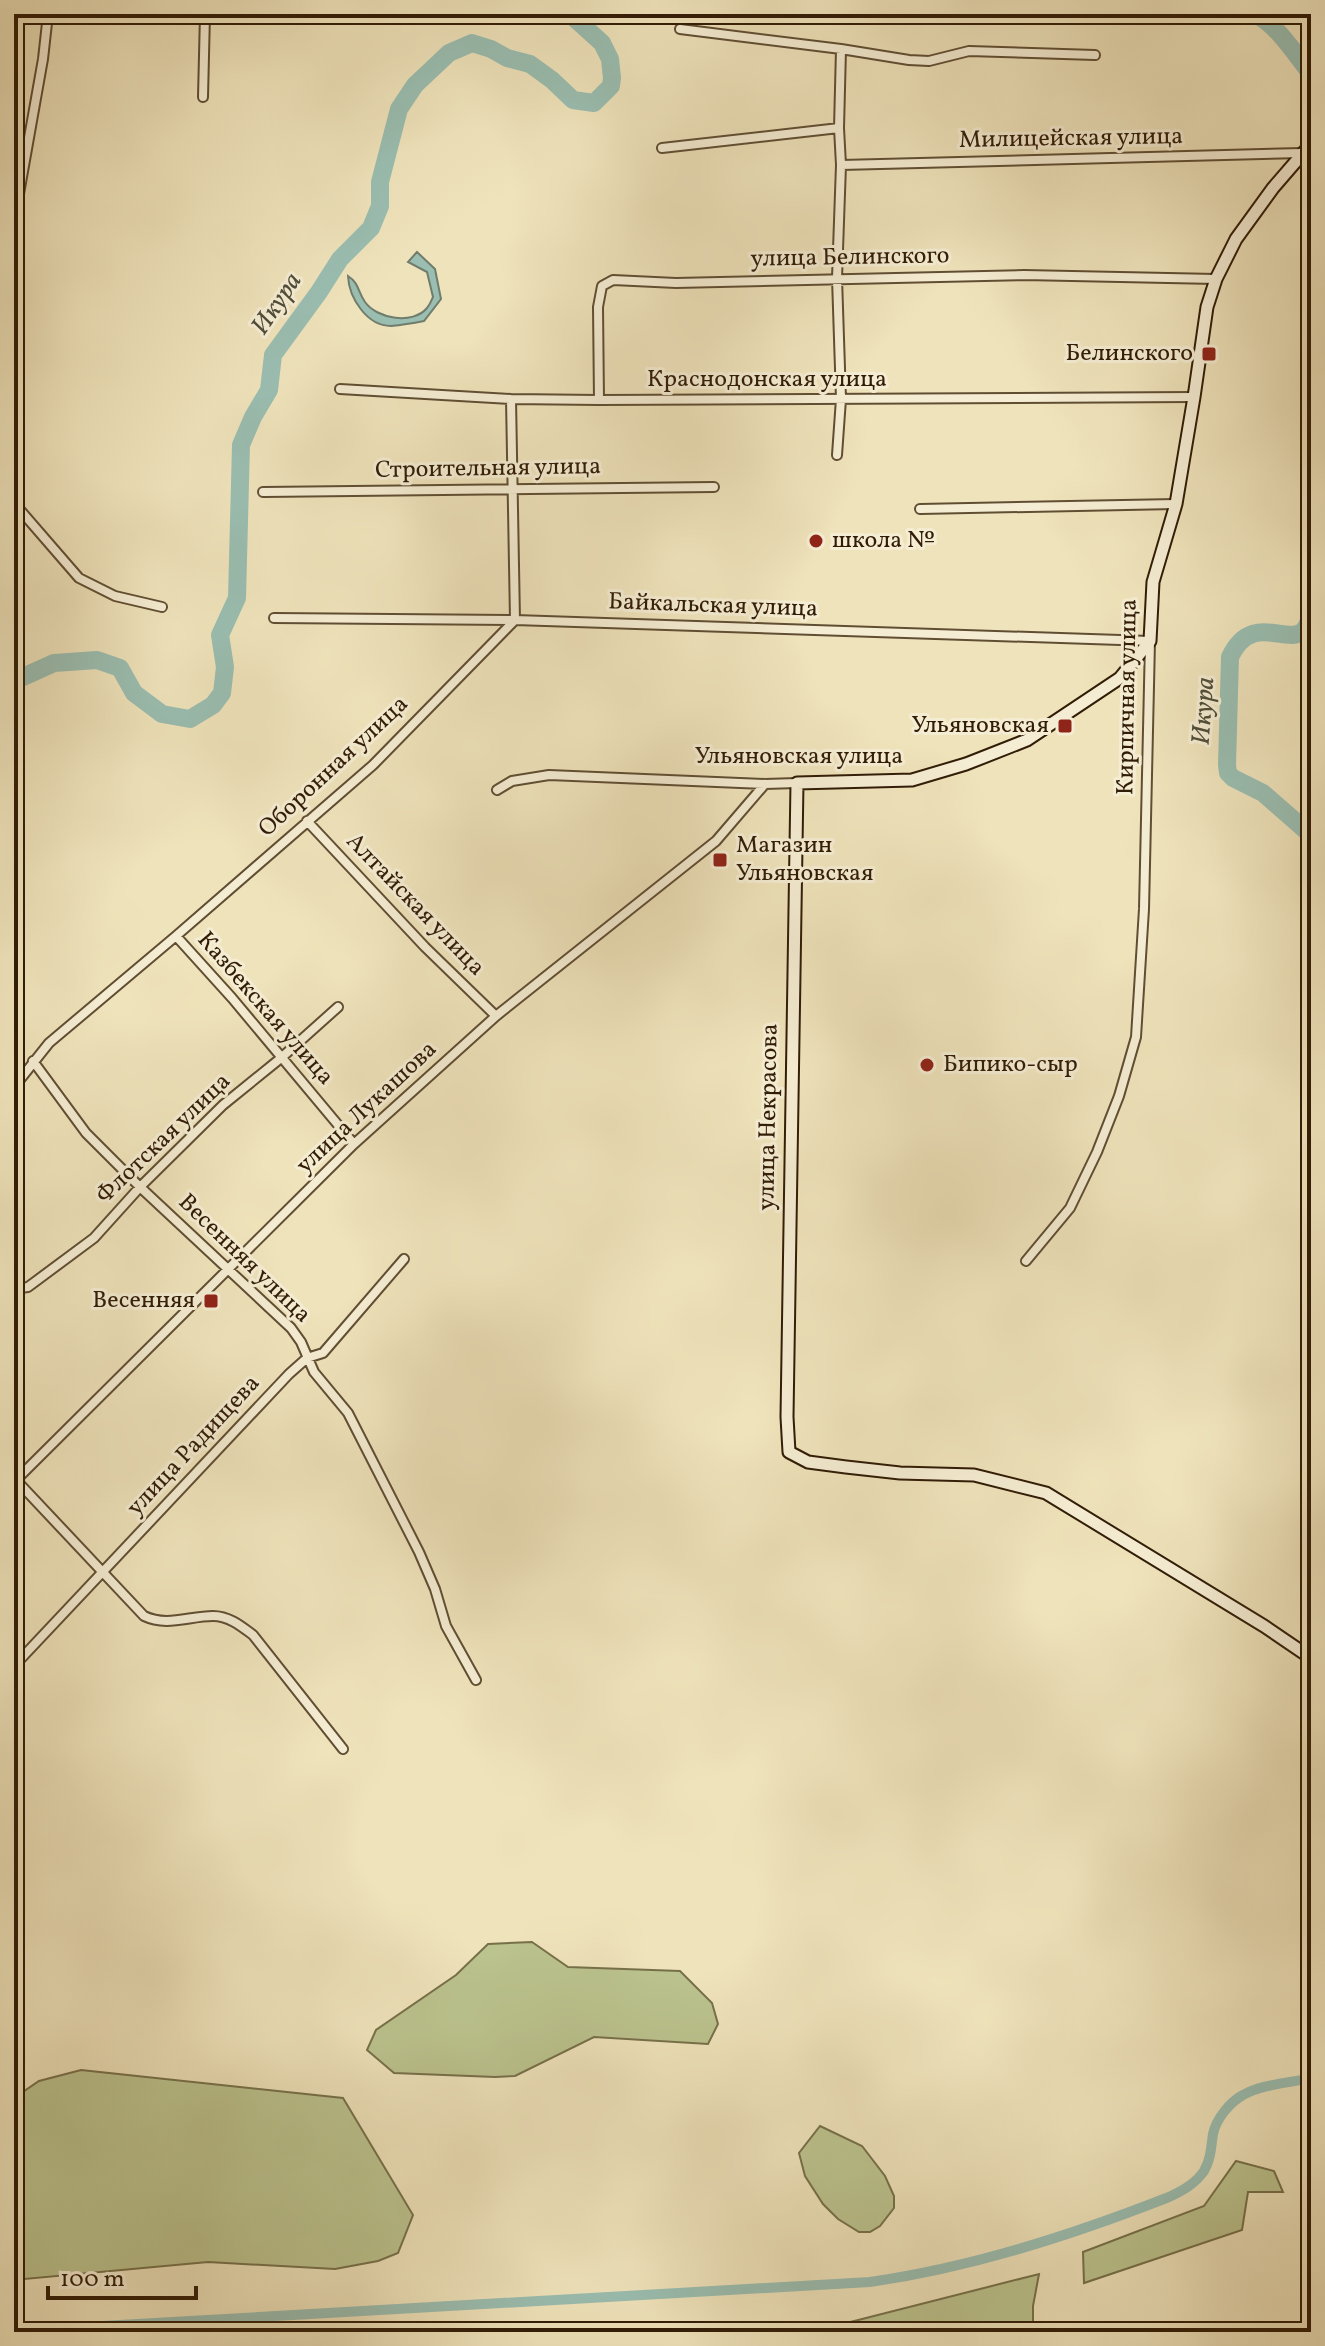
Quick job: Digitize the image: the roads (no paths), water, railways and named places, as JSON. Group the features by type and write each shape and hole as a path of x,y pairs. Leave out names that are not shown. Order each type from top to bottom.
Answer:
{"street":[{"path":"14,222 48,14"},
{"path":"203,97 205,14"},
{"path":"680,29 909,60 929,61 969,51 1095,55"},
{"path":"837,455 841,399 837,278 841,49"},
{"path":"662,148 839,128"},
{"name":"Милицейская улица","path":"841,165 1307,149"},
{"name":"Кирпичная улица","path":"1026,1261 1070,1208 1119,1096 1136,1037 1145,893 1153,582 1176,504 1207,307 1216,279 1236,239 1273,188 1307,149"},
{"name":"улица Белинского","path":"599,400 598,307 602,286 613,280 676,283 1024,275 1216,279"},
{"name":"Краснодонская улица","path":"340,389 511,399 599,400 1194,397"},
{"path":"511,399 515,620"},
{"name":"Строительная улица","path":"263,492 714,487"},
{"path":"14,503 79,578 115,596 162,607"},
{"path":"920,509 1176,504"},
{"name":"Байкальская улица","path":"274,618 515,620 1150,641"},
{"name":"Оборонная улица","path":"14,1087 49,1043 373,765 515,620"},
{"name":"Ульяновская улица","path":"497,790 512,781 549,775 765,784 912,780 966,764 1027,740 1120,678 1150,641"},
{"name":"улица Некрасова","path":"797,783 790,1162 789,1452 808,1462 900,1473 974,1475 1046,1493 1311,1658"},
{"name":"улица Лукашова","path":"15,1481 354,1144 496,1016 716,841 765,784"},
{"name":"Алтайская улица","path":"307,821 425,947 496,1016"},
{"name":"Казбекская улица","path":"176,936 354,1144"},
{"name":"Флотская улица","path":"14,1284 20,1288 28,1287 94,1238 140,1187 223,1105 338,1007"},
{"name":"Весенняя улица","path":"33,1061 86,1133 291,1328 314,1372 348,1413 419,1552 446,1626 476,1680"},
{"name":"улица Радищева","path":"14,1666 307,1358 323,1353 404,1259"},
{"path":"15,1481 144,1616 154,1621 214,1616 226,1618 246,1629 343,1749"}],"water":[{"path":"417,252 435,269 441,299 424,321 391,326 374,321 356,301 348,276 371,308 395,318 413,317 427,308 433,297 427,272 408,262"}],"waterway":[{"name":"Икура","path":"14,681 54,663 97,660 120,668 134,693 162,714 190,719 213,705 222,693 225,667 220,635 237,598 241,445 269,390 273,355 340,259 371,228 380,206 380,182 399,109 415,85 449,53 472,43 530,64 573,100 594,103 611,86 610,59 602,43 570,14"},
{"name":"Икура","path":"1076,14 1111,14"},
{"name":"Икура","path":"1254,14 1278,32 1311,74"},
{"name":"Икура","path":"1311,606 1303,631 1296,635 1269,632 1248,636 1230,657 1227,765 1228,773 1233,778 1263,793 1311,835"},
{"path":"14,2331 870,2282 908,2276 1022,2248 1174,2195 1204,2171 1215,2128 1233,2102 1259,2088 1311,2078"}],"place":[{"name":"Белинского","path":"1209,354"},
{"name":"школа №","path":"816,541"},
{"name":"Ульяновская","path":"1065,726"},
{"name":"Магазин Ульяновская","path":"720,860"},
{"name":"Бипико-сыр","path":"927,1065"},
{"name":"Весенняя","path":"211,1301"}]}
